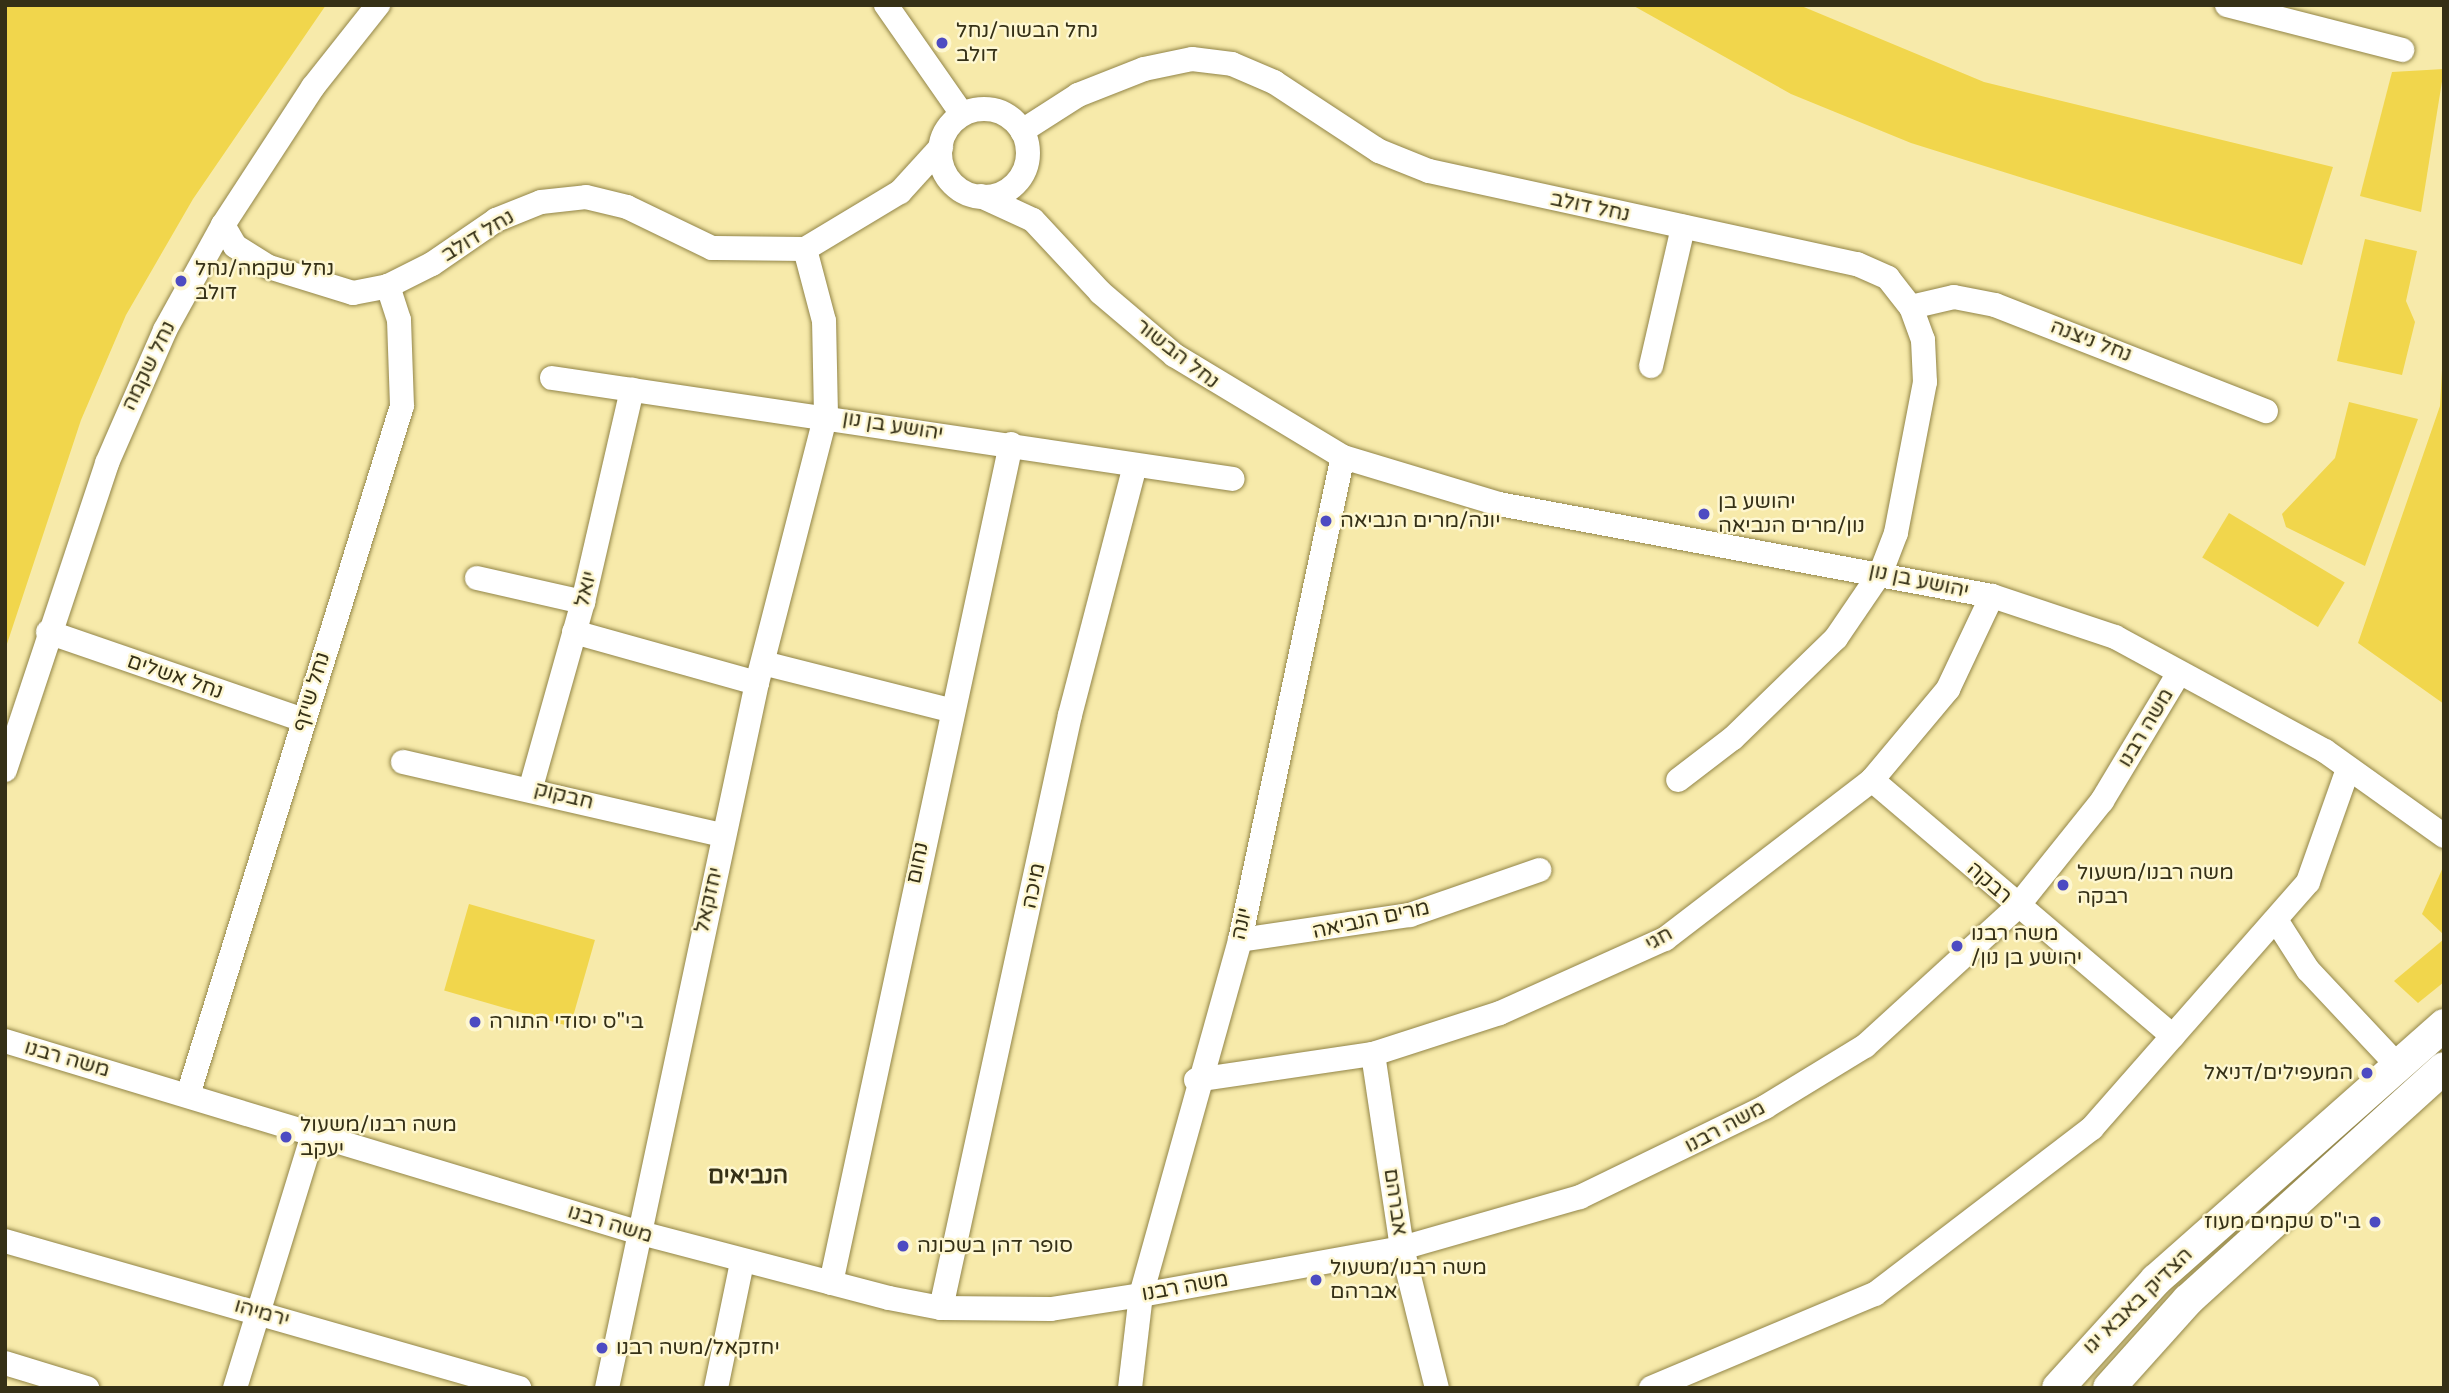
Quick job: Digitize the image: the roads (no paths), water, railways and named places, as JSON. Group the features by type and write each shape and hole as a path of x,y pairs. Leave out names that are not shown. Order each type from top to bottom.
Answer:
{"main road":[{"name":"הצדיק באבא יגו","path":"2058,1388 2156,1280 2444,1026"},
{"name":"הצדיק באבא יגו","path":"2109,1388 2188,1300 2444,1068"}],"street":[{"name":"נחל שקמה","path":"5,770 48,632 122,421 223,225 313,87 378,5"},
{"path":"886,5 962,114"},
{"path":"2227,5 2402,50"},
{"name":"נחל דולב","path":"1022,131 1078,95 1143,69 1192,59 1231,64 1274,82 1379,151 1429,171 1857,264 1888,278 1911,307 1923,340 1925,382 1896,533 1881,572"},
{"path":"805,249 900,192 940,148 962,114 991,110 1022,131 1028,156 1022,174 1005,191 981,196 956,186 900,192"},
{"path":"940,148 944,169 956,186"},
{"name":"נחל הבשור","path":"1022,174 1033,220"},
{"name":"נחל הבשור","path":"981,196 1033,220 1101,293 1174,355 1343,457"},
{"name":"נחל דולב","path":"223,225 235,246 317,286 354,293 388,286 496,220 541,202 586,197 627,207 712,248 805,249"},
{"path":"1651,366 1683,227"},
{"name":"יחזקאל","path":"607,1388 637,1232 723,835 760,673 826,415 824,321 805,249"},
{"name":"נחל שיזף","path":"188,1095 402,406 399,320 388,286"},
{"name":"נחל ניצנה","path":"1911,307 1954,297 1995,305 2266,411"},
{"name":"יהושע בן נון","path":"552,378 826,415 1233,479"},
{"name":"יואל","path":"531,787 583,602 632,390"},
{"name":"נחום","path":"831,1283 950,710 1011,444"},
{"name":"יהושע בן נון","path":"1343,457 1511,507 1881,572 1992,596 2115,637 2348,769 2444,836"},
{"name":"יונה","path":"1130,1388 1141,1295 1196,1080 1240,940 1343,457"},
{"name":"מיכה","path":"941,1308 1070,715 1135,465"},
{"path":"1678,780 1733,738 1836,638 1881,572"},
{"path":"477,578 583,602"},
{"name":"חגי","path":"1196,1080 1373,1054 1500,1013 1665,939 1872,780 1948,689 1992,596"},
{"name":"נחל אשלים","path":"48,632 303,720"},
{"path":"574,632 760,673 950,710"},
{"name":"משה רבנו","path":"5,1041 742,1262 941,1308 1051,1309 1141,1295 1402,1248 1580,1197 1765,1107 1865,1046 2017,907 2102,801 2179,673"},
{"name":"חבקוק","path":"403,762 531,787 723,835"},
{"path":"1651,1388 1846,1311 1913,1270 2092,1128 2308,882 2348,769"},
{"name":"רבקה","path":"1872,780 2017,907 2173,1036"},
{"name":"מרים הנביאה","path":"1240,940 1410,915 1539,870"},
{"path":"2276,920 2308,970 2399,1067"},
{"name":"אברהם","path":"1373,1054 1402,1248 1437,1388"},
{"path":"235,1388 262,1313 313,1134"},
{"name":"ירמיהו","path":"5,1241 519,1388"},
{"path":"716,1388 742,1262"},
{"path":"5,1363 88,1388"}],"place":[{"name":"נחל הבשור/נחל דולב","path":"942,43"},
{"name":"נחל שקמה/נחל דולב","path":"181,281"},
{"name":"יהושע בן נון/מרים הנביאה","path":"1704,514"},
{"name":"יונה/מרים הנביאה","path":"1326,521"},
{"name":"משה רבנו/משעול רבקה","path":"2063,885"},
{"name":"משה רבנו /יהושע בן נון","path":"1957,946"},
{"name":"בי\"ס יסודי התורה","path":"475,1022"},
{"name":"המעפילים/דניאל","path":"2367,1073"},
{"name":"משה רבנו/משעול יעקב","path":"286,1137"},
{"name":"בי\"ס שקמים מעוז","path":"2375,1222"},
{"name":"סופר דהן בשכונה","path":"903,1246"},
{"name":"משה רבנו/משעול אברהם","path":"1316,1280"},
{"name":"יחזקאל/משה רבנו","path":"602,1348"}],"district":[{"name":"הנביאים","path":"748,1176"}]}
